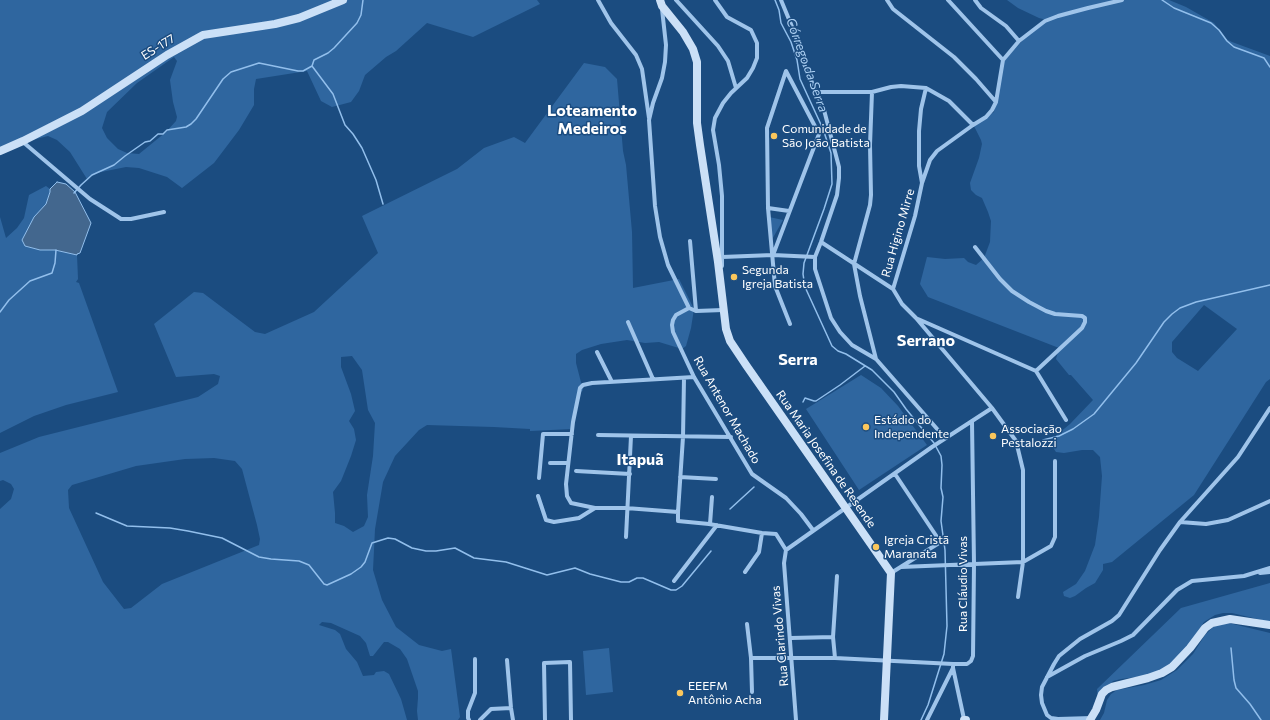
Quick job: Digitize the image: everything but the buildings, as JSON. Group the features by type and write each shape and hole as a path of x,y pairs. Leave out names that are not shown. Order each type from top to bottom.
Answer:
{"main road":[{"name":"ES-177","path":"0,151 82,111 167,55 203,35 275,24 299,18 343,0"},
{"path":"659,2 683,32 693,49 697,62 697,123 720,260"},
{"name":"Rua Maria Josefina de Resende","path":"720,260 723,310 726,329 730,341 891,573"},
{"path":"884,720 891,573"},
{"path":"1091,719 1102,694 1106,690 1162,673 1179,660 1205,628 1212,623 1230,619 1270,625"}],"street":[{"path":"598,0 611,23 636,55 642,69 650,120 655,206 660,237 668,265 689,308 696,311 723,310"},
{"path":"676,0 718,46 728,61 736,88"},
{"name":"Rua Maria Josefina de Resende","path":"715,0 727,17 751,30 757,43 757,58 753,68 742,83 723,103 715,118 712,130 719,165 722,196 720,260"},
{"path":"781,0 824,110 839,167 837,194 815,257 815,268 831,318 840,332 852,345 876,359 945,438"},
{"path":"887,0 893,8 954,57 996,102"},
{"path":"948,0 1003,60 1019,41 1045,21 1058,16 1122,0"},
{"path":"975,0 981,8 1006,26 1019,41"},
{"path":"650,120 653,103 662,78 665,62 666,45 659,2"},
{"name":"Rua Higino Mirre","path":"893,288 915,216 922,183 930,160 937,151 986,117 992,110 996,102 1003,60"},
{"path":"773,255 819,134 786,71 767,128 768,208 775,286 790,324"},
{"path":"816,92 872,92 891,87 926,88 949,100 973,125"},
{"name":"Rua Higino Mirre","path":"922,183 919,166 919,131 920,109 926,88"},
{"path":"872,92 870,206 854,264 860,296 876,359"},
{"path":"23,141 90,199 121,219 132,219 164,212"},
{"path":"768,208 789,211"},
{"path":"690,241 696,311"},
{"path":"821,242 893,288 902,304 916,318 992,408 1016,440 1021,456 1023,470 1023,562 1018,597"},
{"path":"975,247 1000,279 1012,291 1028,302 1055,314 1082,316 1085,318 1082,328 1036,371"},
{"path":"720,260 773,255 815,257"},
{"name":"Rua Antenor Machado","path":"689,308 676,315 672,320 672,332 694,377 752,474 786,498 802,514 813,530"},
{"path":"916,318 1036,371 1066,420"},
{"path":"628,322 653,380"},
{"path":"598,352 612,382"},
{"path":"678,512 628,508 595,508 571,503 568,500 566,484 568,463 578,395 580,388 583,385 694,377"},
{"path":"684,378 683,437 678,521 710,524 776,534 786,550 945,438 992,408"},
{"path":"1091,719 1058,719 1051,718 1047,715 1042,703 1042,686 1059,656 1080,639 1112,621 1119,615 1160,550 1180,522 1238,457 1270,408"},
{"name":"Rua Cláudio Vivas","path":"751,658 835,658 937,663 953,666 967,664 971,661 973,656 974,564 972,422"},
{"path":"539,478 543,434 572,434"},
{"path":"598,435 731,437"},
{"path":"626,537 631,436"},
{"path":"901,567 1023,562 1051,546 1055,530 1055,461"},
{"path":"550,463 568,463"},
{"path":"576,470 630,474"},
{"path":"891,573 939,543 937,537 895,474"},
{"path":"680,477 716,479"},
{"path":"538,496 546,520 554,522 579,518 595,508"},
{"path":"710,524 712,497"},
{"path":"1180,522 1206,524 1228,520 1270,501"},
{"path":"674,581 717,525"},
{"path":"745,572 759,552 762,533"},
{"name":"Rua Clarindo Vivas","path":"786,550 784,563 791,638 796,720"},
{"path":"1047,677 1085,656 1134,634 1177,590 1192,581 1230,578 1255,573 1270,568"},
{"path":"1255,573 1270,572"},
{"path":"835,658 833,637 837,576"},
{"path":"747,624 751,658 752,692"},
{"path":"791,638 833,637"},
{"path":"469,720 468,711 475,693 475,659"},
{"path":"507,660 511,708 514,720"},
{"path":"545,720 544,663 570,662 571,720"},
{"path":"953,666 964,720"},
{"path":"927,720 953,666"},
{"path":"480,720 490,710 511,708"}],"shaded area":[{"path":"0,0 537,0 540,4 473,37 427,23 396,51 386,57 365,75 359,91 351,102 332,107 321,101 307,71 256,79 254,89 254,105 239,130 214,163 182,188 167,177 139,168 126,167 96,173 87,179 70,152 57,140 48,136 32,140 0,154","holes":["174,57 177,61 170,80 177,117 176,121 166,132 139,154 127,153 118,149 107,138 102,128 107,112 137,83"]},
{"path":"1007,0 1169,0 1186,7 1214,23 1226,39 1270,56 1270,379 1266,382 1194,495 1112,562 1103,564 1103,570 1095,583 1070,598 1064,596 1063,592 1076,584 1085,571 1095,545 1102,476 1100,457 1093,450 1064,453 1056,452 1052,446 1053,438 1070,424 1093,400 1056,359 1059,348 928,297 920,284 927,257 945,259 964,258 968,262 976,265 984,258 990,242 991,221 988,212 982,198 971,190 970,183 979,158 982,144 974,126 994,112 1004,61 1023,40 1047,20 1039,18 1018,8","holes":["1204,305 1237,329 1198,371 1177,358 1172,352 1172,342"]},
{"path":"584,63 605,67 617,79 632,232 633,288 679,279 694,309 686,346 682,349 659,342 645,343 627,340 601,344 582,350 576,354 576,363 583,390 579,394 572,429 530,431 530,429 427,425 419,430 395,456 383,482 375,529 373,570 382,600 396,627 419,645 442,651 451,649 460,717 458,720 418,720 418,691 407,659 400,649 388,642 384,642 373,656 370,656 366,643 360,636 331,623 322,622 319,625 335,630 340,634 346,649 357,662 363,676 374,675 376,672 384,671 389,674 401,699 407,720 0,720 0,509 11,499 14,489 11,484 3,480 0,481 0,453 39,437 198,397 218,384 220,376 214,374 176,377 154,324 194,292 203,293 255,332 265,334 314,312 378,253 362,216 457,169 484,148 514,137 525,143","holes":["352,356 362,370 368,410 375,423 373,456 367,495 368,517 364,526 353,532 344,526 335,523 333,492 341,481 356,440 354,429 349,421 355,411 351,394 341,367 341,357","214,458 235,461 242,469 257,525 260,539 259,545 162,584 131,608 124,609 103,582 69,508 68,490 72,485 136,466 185,459"]},
{"path":"57,182 66,184 75,192 91,223 80,253 77,255 55,250 40,250 25,246 22,240 34,217 46,204 50,189"},
{"path":"46,186 50,189 50,192 46,204 34,217 22,240 25,246 40,250 55,250 77,255 78,279 76,282 79,283 118,392 66,405 34,416 0,433 0,217 6,238 17,228 24,218 29,195"},
{"path":"769,217 783,220 770,243"},
{"name":"Estádio do Independente","path":"861,375 881,388 898,406 927,445 859,490 806,409"},
{"path":"1270,583 1270,622 1232,613 1215,615 1204,622 1189,644 1166,668 1144,676 1113,681 1098,700 1097,689 1181,608"},
{"path":"1229,623 1270,633 1270,720 1100,720 1104,713 1107,700 1111,694 1117,690 1161,680 1177,670 1193,654 1205,635 1213,627 1218,624"},
{"path":"609,648 613,692 586,695 583,651"}],"waterway":[{"path":"74,193 92,175 114,165 158,134 163,134 167,130 186,127 191,124 223,79 231,72 259,63 298,71 303,71 312,66 314,60 328,53 334,48 357,23 361,15 363,0"},
{"name":"Córrego da Serra","path":"775,0 779,10 781,23 791,42 797,60 800,79 823,129 831,153 832,184 804,263 803,274 805,287 832,346 838,351 846,354 872,370 894,392 934,443 941,456 941,488 943,497 941,521 945,550 947,626 944,654 928,705 921,720"},
{"path":"1162,0 1174,8 1211,23 1234,47 1264,58 1270,67"},
{"path":"312,66 333,94 345,125 362,148 376,180 383,204"},
{"path":"0,312 9,300 30,281 52,273 55,263 56,250"},
{"path":"1043,440 1059,436 1073,429 1094,414 1136,363 1164,322 1180,308 1196,302 1270,285"},
{"path":"803,402 805,398 816,401 865,366"},
{"path":"730,509 754,487"},
{"path":"96,513 127,526 170,528 188,531 222,538 259,557 299,561 309,565 324,584 327,585 351,574 361,567 365,562 372,543 388,538 395,539 412,548 426,551 455,548 474,558 506,562 547,575 575,568 590,574 621,582 629,582 637,578 643,578 671,590 676,590 682,586 711,551"},
{"path":"1231,648 1236,688 1261,720"}],"place":[{"name":"Comunidade de São João Batista","path":"774,136"},
{"name":"Segunda Igreja Batista","path":"734,277"},
{"name":"Estádio do Independente","path":"866,427"},
{"name":"Associação Pestalozzi","path":"993,436"},
{"name":"Igreja Cristã Maranata","path":"876,547"},
{"name":"EEEFM Antônio Acha","path":"680,693"}],"district":[{"name":"Loteamento Medeiros","path":"592,120"},
{"name":"Serrano","path":"926,341"},
{"name":"Serra","path":"798,360"},
{"name":"Itapuã","path":"640,460"}]}
